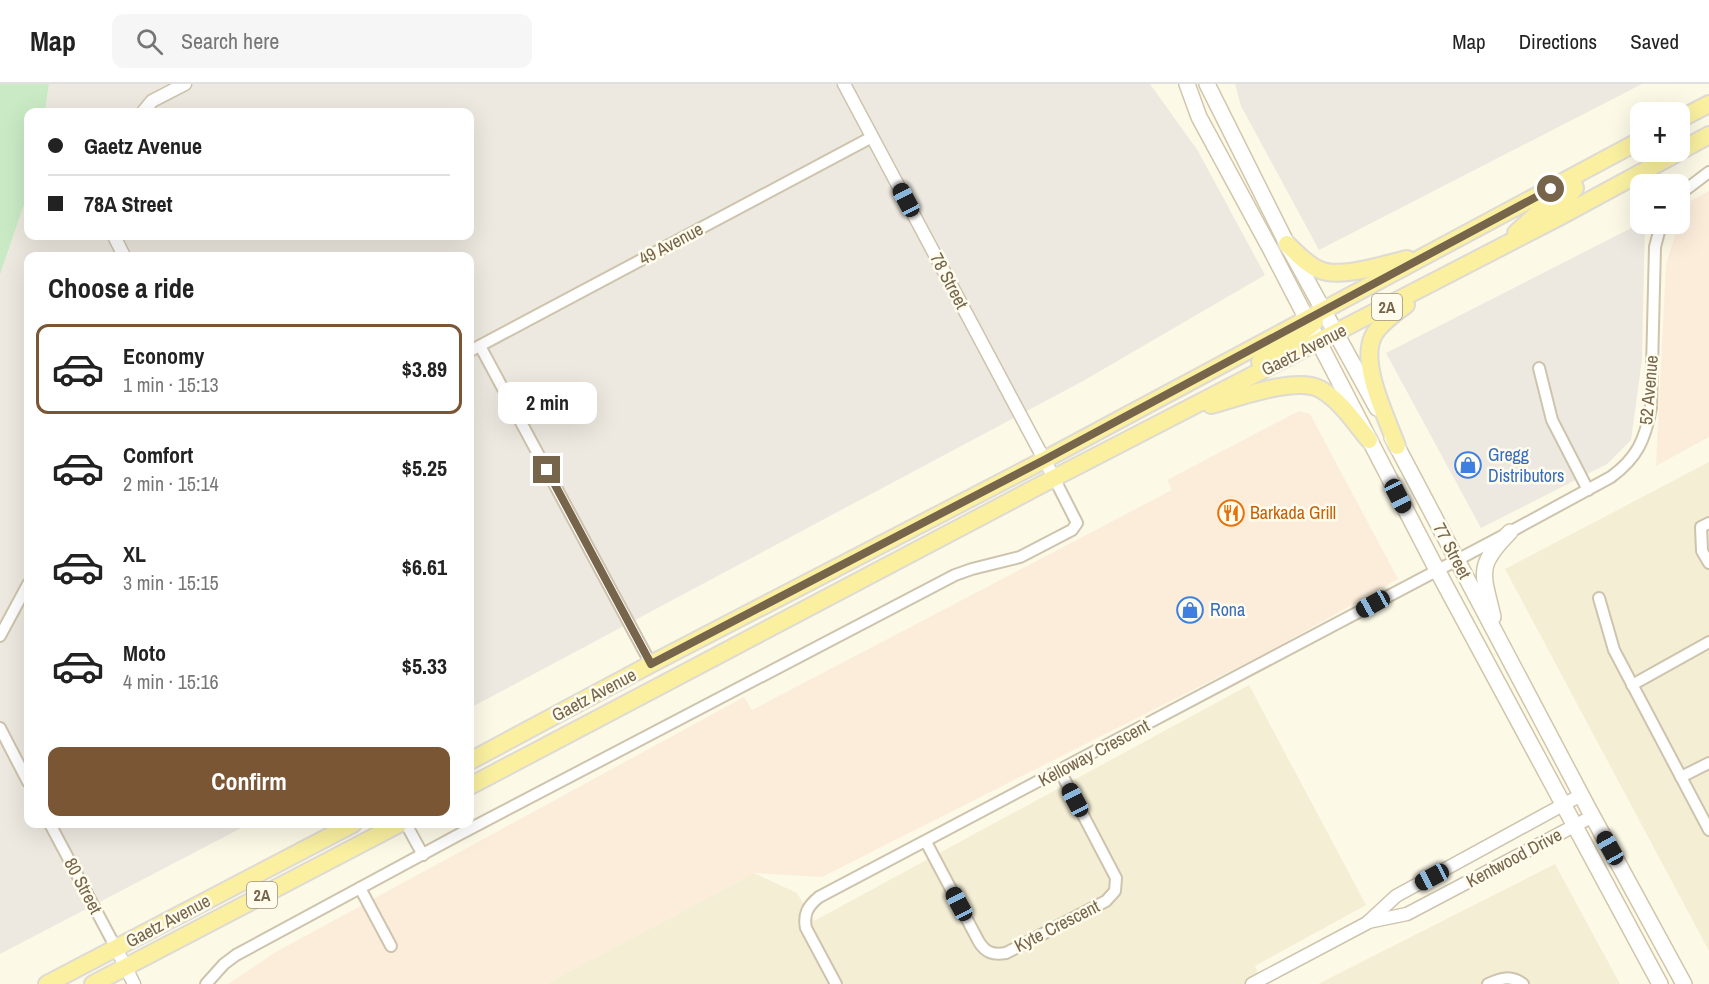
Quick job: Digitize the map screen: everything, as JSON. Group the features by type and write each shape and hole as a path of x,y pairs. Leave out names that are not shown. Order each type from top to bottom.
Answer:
{"main road":[{"name":"77 Street","path":"1187,84 1199,117 1563,806"},
{"name":"77 Street","path":"1207,84 1287,244 1397,446 1581,795 1584,821 1660,984"},
{"path":"1690,114 1709,104"},
{"name":"Gaetz Avenue","path":"1690,145 1709,135"},
{"name":"Gaetz Avenue","path":"474,759 651,664 1307,323 1323,310 1630,146"},
{"name":"Gaetz Avenue","path":"474,784 1178,413 1336,334 1660,162"},
{"path":"1503,246 1539,212 1571,194 1575,188 1571,178"},
{"path":"1287,244 1318,270 1333,273 1431,253"},
{"path":"1397,446 1369,364 1371,340 1385,321 1438,280"},
{"path":"1178,413 1284,346 1307,323"},
{"path":"1178,413 1293,384 1310,386 1320,389 1329,396 1369,440"},
{"path":"1497,635 1484,570 1485,562 1491,551 1510,532"},
{"path":"1563,806 1576,811 1618,875 1631,884 1684,984"},
{"name":"Gaetz Avenue","path":"47,984 345,828"},
{"name":"Gaetz Avenue","path":"93,984 391,828"}],"street":[{"path":"146,108 152,101 185,84"},
{"name":"78 Street","path":"844,84 1054,478"},
{"name":"49 Avenue","path":"474,349 872,138"},
{"path":"1690,186 1709,172"},
{"name":"52 Avenue","path":"1456,559 1611,477 1638,451 1651,408 1655,247 1658,234"},
{"path":"480,345 651,664"},
{"path":"1539,368 1552,420 1588,490"},
{"path":"474,827 955,575 1020,557 1072,530 1077,523 1054,478"},
{"path":"1709,523 1701,527 1702,550 1709,563"},
{"name":"Kelloway Crescent","path":"836,984 806,928 804,919 811,903 819,897 1456,559"},
{"path":"0,636 24,591"},
{"path":"1599,598 1614,650 1709,830"},
{"path":"1632,685 1709,642"},
{"path":"0,728 24,774"},
{"path":"1681,777 1709,763"},
{"name":"Kyte Crescent","path":"926,842 979,942 991,953 1006,953 1106,901 1115,891 1116,878 1060,771"},
{"name":"Kentwood Drive","path":"1252,984 1367,923 1396,896 1581,795"},
{"name":"Kentwood Drive","path":"1367,923 1407,914 1584,821"},
{"name":"80 Street","path":"52,828 116,948"},
{"path":"408,828 423,855"},
{"path":"206,984 230,959 252,946 472,828"},
{"path":"360,888 391,946"},
{"path":"116,948 134,984"},
{"path":"1488,984 1508,978 1517,979 1523,984"}],"shaded area":[{"path":"49,84 1150,84 1198,151 1265,275 1083,381 474,706 474,252 24,252 24,828 241,828 0,954 0,275 24,205 24,240 474,240 474,108 46,108"},
{"path":"1235,84 1642,84 1319,250 1241,106"},
{"path":"1709,191 1709,437 1656,466 1666,264 1676,234 1690,234 1690,201"},
{"path":"1630,229 1630,234 1645,234 1642,359 1631,440 1607,464 1481,528 1386,353"},
{"path":"1299,411 1310,414 1398,579 1264,654 822,877 754,873 546,984 228,984 274,953 744,697 752,710 1172,490 1167,480"},
{"path":"1709,462 1709,951 1505,569"},
{"path":"1249,685 1366,905 1255,966 1262,984 546,984 754,873 797,893 814,921"},
{"path":"1555,864 1620,984 1318,984"}],"green space":[{"path":"0,84 49,84 46,108 24,108 24,205 0,275"}],"place":[{"name":"Gregg Distributors","path":"1468,465"},
{"name":"Barkada Grill","path":"1231,513"},
{"name":"Rona","path":"1190,610"}],"route":[{"path":"547,470 651,664 1044,460 1551,189"}]}
